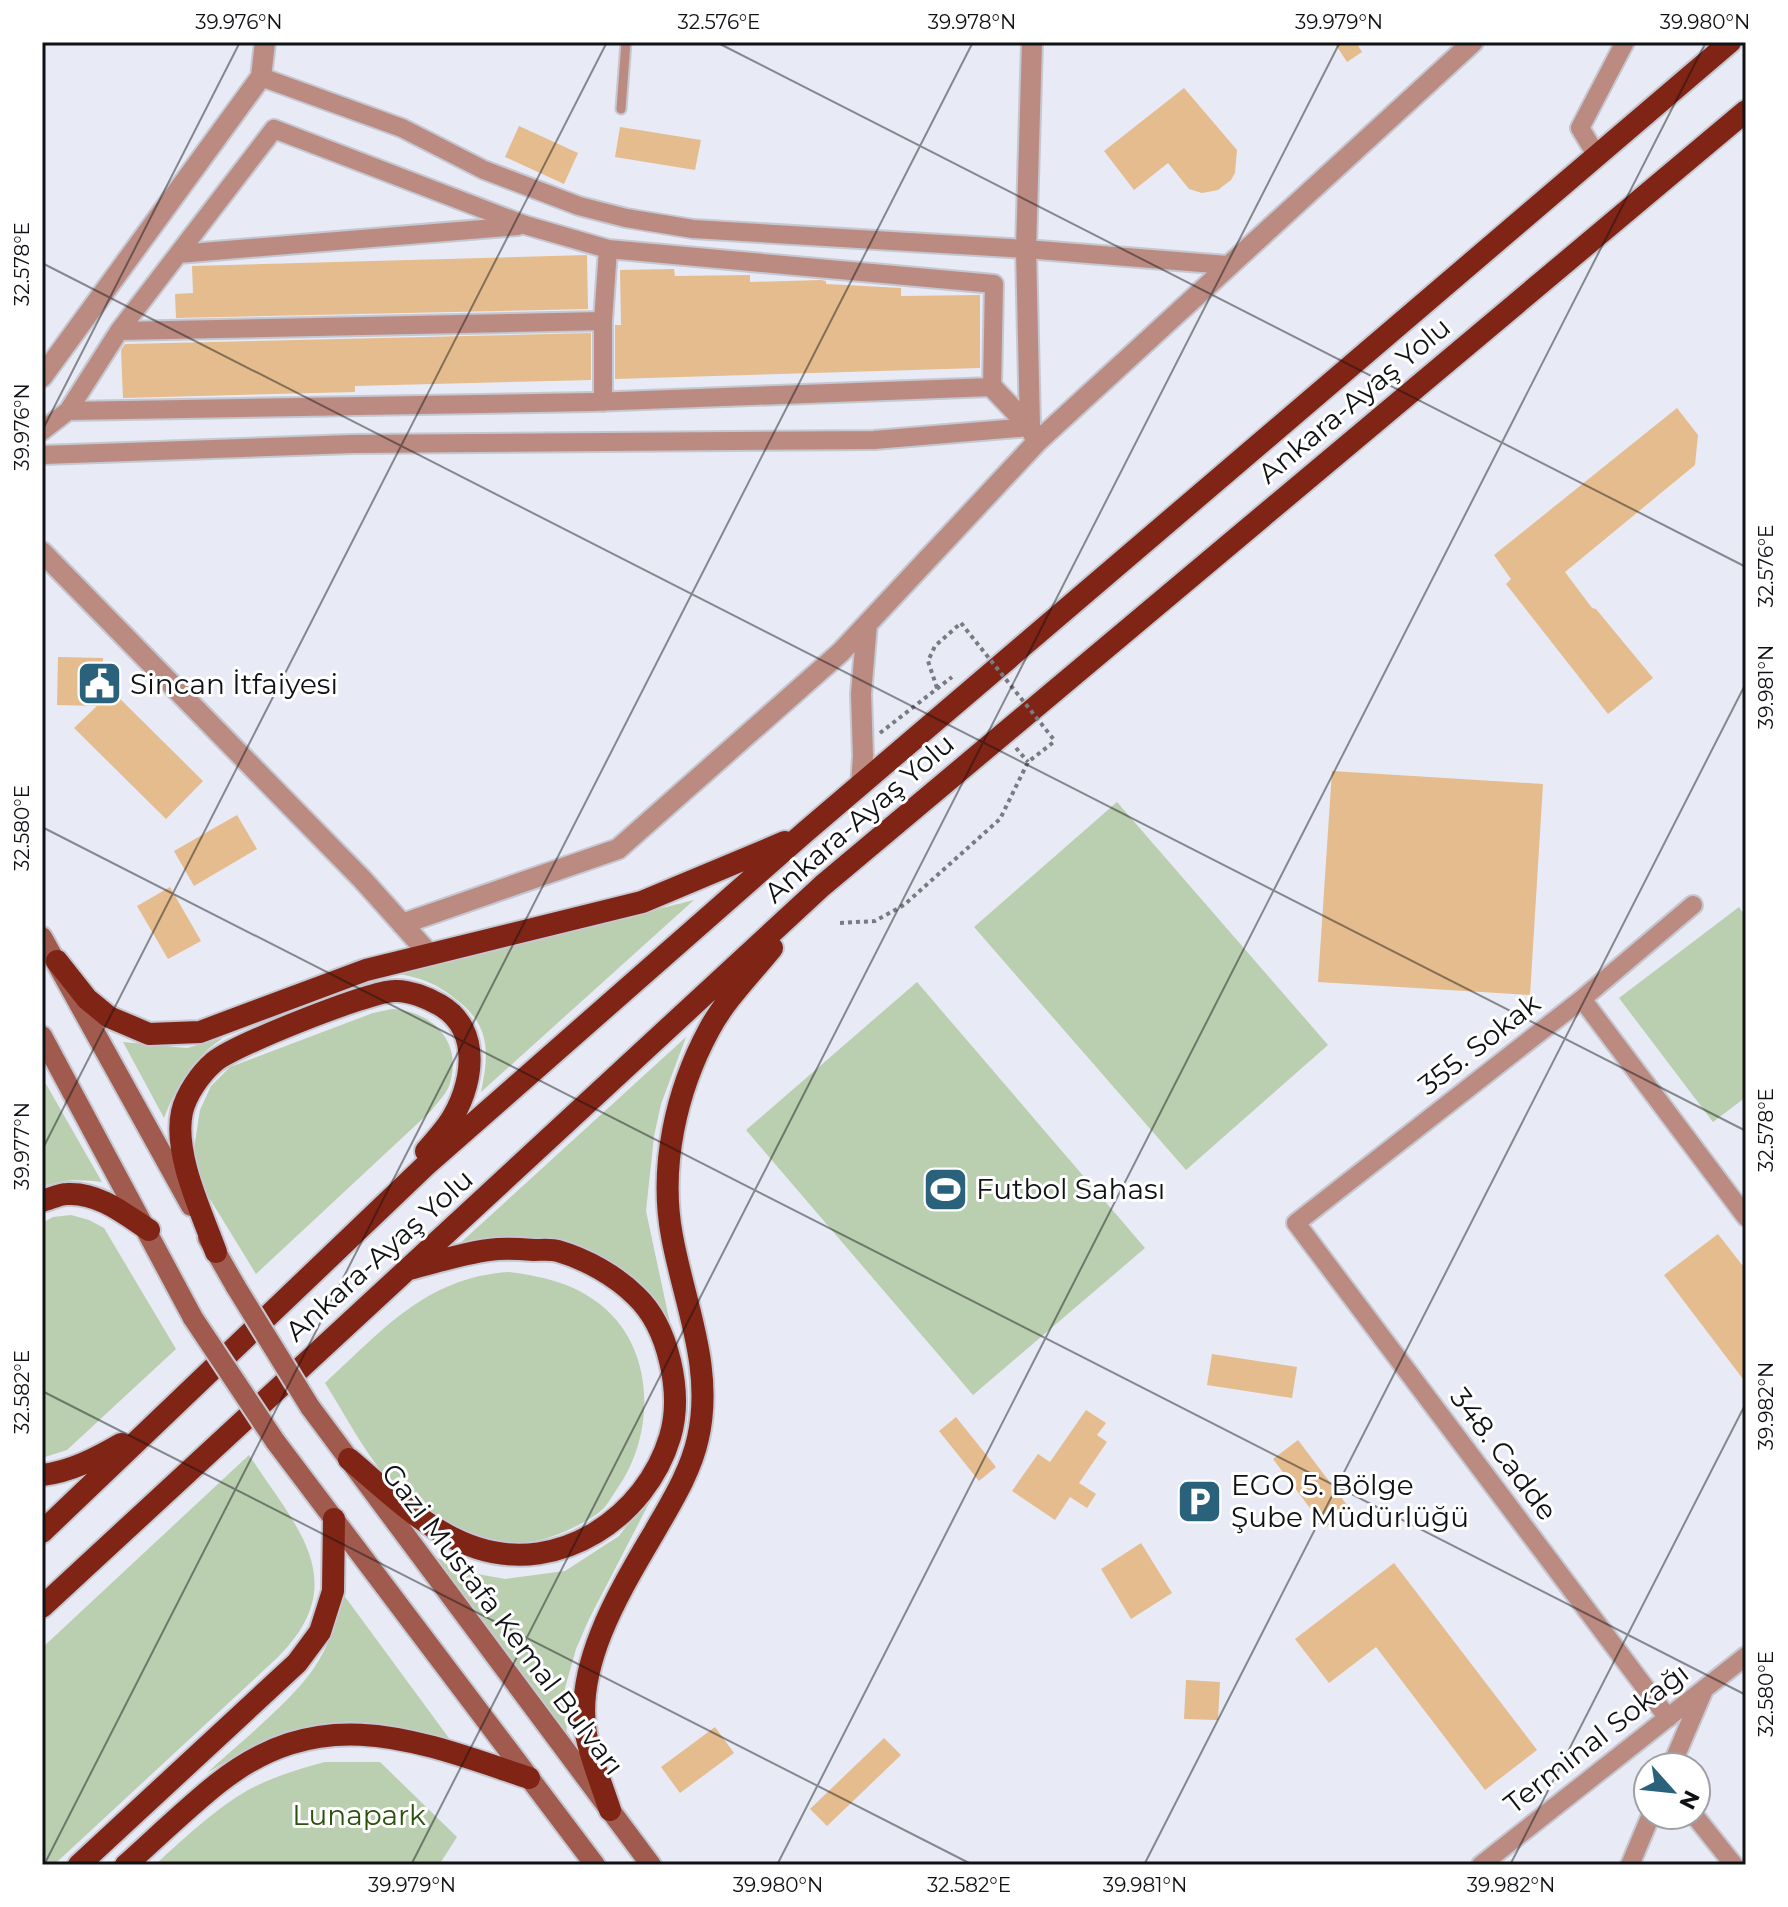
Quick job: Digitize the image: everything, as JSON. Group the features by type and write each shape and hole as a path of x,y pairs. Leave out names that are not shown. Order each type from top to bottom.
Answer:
{"highway":[{"name":"Ankara-Ayaş Yolu","path":"42,1532 425,1166 804,833 1730,42"},
{"name":"Ankara-Ayaş Yolu","path":"42,1607 822,886 1746,111"},
{"path":"57,961 87,999 109,1017 149,1034 200,1032 366,970 642,902 804,833"},
{"path":"610,1810 586,1734 585,1695 609,1614 687,1470 698,1439 703,1393 701,1356 671,1235 668,1191 671,1142 685,1086 709,1029 822,886"},
{"path":"216,1252 194,1192 182,1143 182,1112 196,1083 215,1061 244,1044 371,995 396,990 429,998 451,1011 465,1030 470,1050 469,1071 450,1122 372,1217"},
{"path":"42,1201 65,1193 87,1196 109,1204 149,1230"},
{"path":"349,1459 430,1527 477,1549 539,1554 571,1546 603,1530 632,1506 655,1471 671,1436 675,1389 664,1338 638,1297 602,1270 557,1250 496,1249 408,1269"},
{"path":"42,1475 54,1474 99,1457 159,1420"},
{"path":"79,1865 297,1663 320,1632 333,1591 334,1519"},
{"path":"126,1865 218,1783 253,1760 312,1736 343,1733 390,1736 529,1778"}],"main road":[{"name":"Gazi Mustafa Kemal Bulvarı","path":"42,937 216,1252 310,1407 651,1865"},
{"path":"42,1036 149,1230 193,1318 275,1441 595,1865"}],"street":[{"path":"42,377 261,77 265,42"},
{"path":"1032,42 1026,249 1033,434"},
{"path":"402,924 618,849 841,652 1033,434 1227,265 1473,42"},
{"path":"1597,156 1580,128 1625,42"},
{"path":"261,77 402,128 484,170 579,206 626,218 693,229 1026,249 1227,265"},
{"path":"42,431 68,411 119,331 274,129 525,225 608,249 994,284 992,387 1033,434"},
{"path":"178,254 525,225"},
{"path":"603,402 603,321 608,249"},
{"path":"119,331 603,321"},
{"path":"68,411 603,402 992,387"},
{"path":"42,455 352,444 874,440 1033,434"},
{"path":"42,552 351,868 430,955"},
{"path":"861,785 861,694 867,624"},
{"name":"355. Sokak","path":"1296,1223 1582,999 1693,905"},
{"path":"1582,999 1746,1217"},
{"name":"348. Cadde","path":"1296,1223 1668,1718"},
{"name":"Terminal Sokağı","path":"1481,1865 1746,1656"},
{"path":"1678,1751 1705,1688"},
{"path":"1630,1865 1644,1831"},
{"path":"1707,1831 1734,1865"}],"lane":[{"path":"621,109 626,42"}],"path":[{"path":"840,923 875,921 904,905 1000,819 1028,762 1055,741 961,623 935,646 928,661 937,688"}],"green space":[{"name":"Futbol Sahası","path":"1117,802 1328,1045 1186,1170 974,927"},
{"path":"694,900 481,1092 486,1053 482,1031 476,1020 443,990 424,980 400,974"},
{"path":"1739,907 1746,917 1746,1097 1713,1122 1619,998"},
{"name":"Futbol Sahası","path":"917,982 1145,1248 973,1395 746,1130"},
{"path":"392,1009 420,1016 442,1032 452,1056 453,1070 448,1089 431,1111 256,1274 197,1178 193,1155 200,1110 211,1086 230,1067 373,1013"},
{"path":"686,1037 661,1104 654,1136 646,1211 683,1384 662,1336 594,1256 457,1246"},
{"path":"223,1038 187,1074 164,1118 123,1042 187,1048"},
{"path":"42,1077 102,1182 72,1180 42,1187"},
{"path":"71,1215 104,1228 176,1349 67,1450 42,1458 42,1223 53,1217"},
{"path":"509,1272 553,1281 594,1300 614,1318 629,1339 639,1363 644,1389 644,1415 639,1441 630,1466 605,1507 566,1531 520,1543 475,1536 414,1505 376,1464 325,1383 386,1326 429,1296 453,1284"},
{"path":"249,1455 284,1506 309,1554 314,1578 312,1603 300,1629 278,1657 58,1861 52,1865 42,1865 42,1648"},
{"path":"659,1484 576,1649 565,1688 567,1738 430,1555 472,1573 505,1579 565,1571 619,1536"},
{"path":"343,1594 454,1745 381,1724 326,1724 265,1742 207,1773 278,1709 304,1681 328,1642"},
{"name":"Lunapark","path":"325,1762 380,1762 457,1837 439,1865 155,1865 211,1815 248,1790 276,1777"}],"building":[{"path":"1334,42 1356,42 1362,52 1347,62"},
{"path":"1184,88 1237,150 1235,173 1218,190 1202,193 1189,189 1168,163 1134,190 1104,151"},
{"path":"519,126 578,153 564,184 505,157"},
{"path":"620,127 701,140 695,170 615,157"},
{"path":"587,255 588,309 176,318 175,294 193,293 192,266"},
{"path":"674,269 675,276 750,275 750,282 821,280 826,284 901,288 901,296 980,295 980,368 615,379 615,325 621,325 620,270"},
{"path":"591,333 591,380 355,386 355,392 123,398 121,350 125,344"},
{"path":"1677,408 1698,435 1695,465 1565,572 1653,678 1608,714 1506,584 1511,579 1494,555"},
{"path":"58,657 103,658 102,681 203,781 166,819 74,728 97,706 57,705"},
{"path":"1332,771 1543,784 1530,995 1318,982"},
{"path":"237,815 257,849 194,886 174,851"},
{"path":"170,887 201,941 168,959 137,906"},
{"path":"1718,1234 1746,1270 1746,1383 1664,1275"},
{"path":"1212,1354 1297,1367 1292,1398 1207,1385"},
{"path":"1086,1410 1106,1423 1097,1435 1107,1442 1079,1483 1096,1494 1087,1508 1070,1497 1055,1520 1012,1491 1038,1454 1050,1462"},
{"path":"956,1417 996,1467 979,1481 939,1431"},
{"path":"1298,1440 1350,1509 1325,1528 1273,1459"},
{"path":"1141,1543 1172,1593 1131,1619 1101,1569"},
{"path":"1394,1563 1537,1750 1485,1790 1376,1647 1329,1683 1295,1639"},
{"path":"1186,1680 1220,1682 1218,1720 1184,1719"},
{"path":"715,1727 734,1753 680,1793 661,1767"},
{"path":"884,1738 901,1755 827,1826 810,1809"}],"place":[{"name":"Sincan İtfaiyesi","path":"99,684"},
{"name":"Futbol Sahası","path":"945,1189"},
{"name":"EGO 5. Bölge Şube Müdürlüğü","path":"1200,1501"}]}
